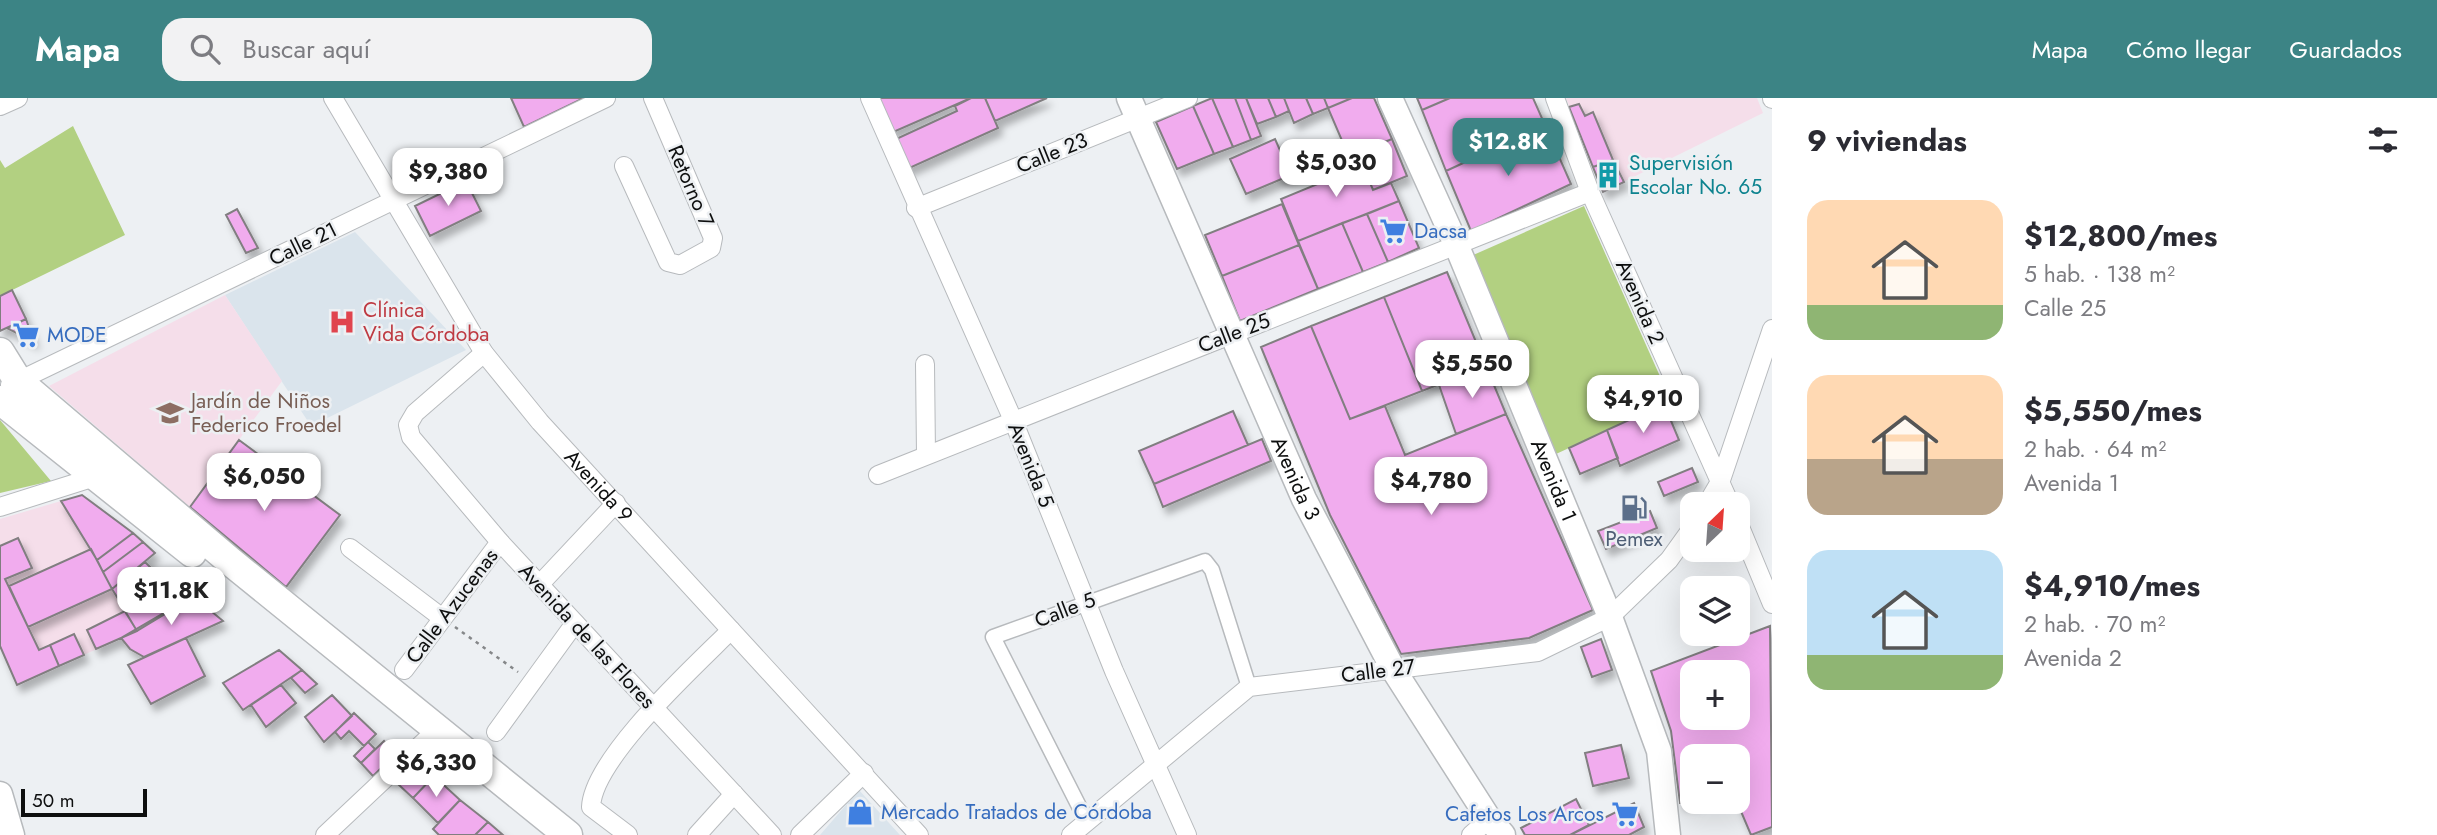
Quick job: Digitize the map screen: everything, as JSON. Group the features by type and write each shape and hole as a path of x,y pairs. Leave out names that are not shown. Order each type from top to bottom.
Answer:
{"main road":[{"name":"Avenida 1","path":"1390,98 1456,244 1610,617 1659,751 1668,835"},
{"name":"Avenida 3","path":"1133,108 1234,333 1304,499 1393,669 1488,830"},
{"path":"0,352 6,391 96,477 225,568 539,835"},
{"path":"6,391 225,568 568,835"},
{"path":"0,794 12,835"}],"street":[{"path":"0,106 18,98"},
{"name":"Avenida 9","path":"333,98 396,199 484,353 540,422 919,835"},
{"name":"Calle 21","path":"6,391 606,98"},
{"name":"Retorno 7","path":"624,166 668,262 680,265 711,248 713,238 653,98"},
{"name":"Avenida 5","path":"870,98 916,208 1013,421 1186,835"},
{"name":"Calle 23","path":"916,208 1133,108 1188,98"},
{"name":"Avenida 2","path":"1556,98 1590,192 1726,492"},
{"name":"Calle 25","path":"878,475 1590,192"},
{"path":"1714,492 1721,480 1772,329"},
{"name":"Avenida de las Flores","path":"484,353 415,413 410,419 411,437 500,542 772,835"},
{"path":"925,364 926,455"},
{"path":"0,507 96,477"},
{"path":"540,584 616,503"},
{"name":"Calle Azucenas","path":"404,670 441,617 500,542"},
{"name":"Calle 27","path":"1249,687 1538,652 1610,617 1669,560 1680,545"},
{"path":"350,548 441,617"},
{"path":"1750,551 1772,604"},
{"name":"Calle 5","path":"1086,820 993,637 1086,601 1205,561 1212,570 1249,687"},
{"path":"496,732 575,623"},
{"path":"628,835 591,807 591,798 611,762 654,707 731,630"},
{"path":"1070,835 1249,687"},
{"path":"325,835 427,739"},
{"path":"800,835 864,773"},
{"path":"697,835 733,794"}],"path":[{"path":"441,617 531,681"}],"shaded area":[{"path":"1566,98 1757,98 1763,113 1603,192"},
{"name":"Clínica Vida Córdoba","path":"355,232 466,350 311,426 225,295"},
{"name":"Jardín de Niños Federico Froedel","path":"225,295 282,381 190,507 49,386"},
{"path":"61,501 137,631 17,685 0,646 0,519"},
{"name":"Mercado Tratados de Córdoba","path":"859,790 900,835 820,835"}],"green space":[{"path":"73,126 125,235 0,296 0,160 5,168"},
{"path":"1584,206 1671,401 1556,454 1471,256"},
{"path":"0,420 51,481 0,493"}],"building":[{"path":"511,98 584,98 524,127"},
{"path":"877,98 971,98 891,133"},
{"path":"971,98 985,98 998,128 905,170 894,140 957,111 955,106"},
{"path":"985,98 1047,98 995,121"},
{"path":"1212,98 1235,98 1251,140 1233,147"},
{"path":"1212,98 1233,147 1214,154 1193,106"},
{"path":"1235,98 1246,98 1261,136 1251,140"},
{"path":"1246,98 1268,98 1276,117 1257,124"},
{"path":"1268,98 1284,98 1289,111 1276,117"},
{"path":"1284,98 1306,98 1313,114 1294,123"},
{"path":"1306,98 1324,98 1328,108 1313,114"},
{"path":"1324,98 1352,98 1328,108"},
{"path":"1352,98 1374,98 1392,139 1349,157 1328,108"},
{"path":"1417,98 1450,98 1422,110"},
{"path":"1450,98 1533,98 1545,125 1446,171 1422,110"},
{"path":"1579,104 1585,116 1593,112 1613,160 1593,167 1569,107"},
{"path":"1193,106 1214,154 1177,169 1156,122"},
{"path":"1545,125 1571,184 1471,231 1446,171"},
{"path":"1275,139 1291,175 1246,194 1230,159"},
{"path":"1392,139 1407,176 1373,190 1358,153"},
{"path":"1358,153 1373,190 1391,183 1399,201 1298,241 1281,199 1325,181 1321,168"},
{"name":"Supervisión Escolar No. 65","path":"1613,160 1624,182 1603,192 1593,167"},
{"path":"466,181 481,211 430,236 415,206"},
{"name":"Dacsa","path":"1399,201 1419,248 1388,262 1367,214"},
{"path":"1282,204 1299,245 1222,276 1205,235"},
{"path":"237,209 258,248 246,253 226,215"},
{"path":"1367,214 1388,262 1363,272 1342,223"},
{"path":"1342,223 1363,272 1318,289 1298,241"},
{"path":"1299,245 1318,289 1240,321 1222,276"},
{"path":"1447,272 1486,366 1422,391 1384,297"},
{"path":"12,290 26,319 0,331 0,296"},
{"path":"1384,297 1422,391 1350,419 1311,326"},
{"name":"MODE","path":"26,319 34,342 7,328"},
{"path":"1311,326 1350,419 1385,406 1405,455 1506,414 1593,610 1529,638 1401,654 1330,515 1261,347"},
{"path":"1486,366 1506,414 1456,434 1439,385"},
{"path":"1664,404 1679,440 1620,466 1607,430"},
{"path":"1233,411 1248,445 1154,484 1139,451"},
{"path":"1607,430 1618,458 1580,474 1569,448"},
{"path":"1262,439 1271,461 1163,507 1154,484"},
{"path":"239,440 340,515 286,587 190,507"},
{"path":"1692,468 1698,482 1664,496 1658,482"},
{"path":"82,495 133,533 97,560 61,501"},
{"path":"1650,511 1657,528 1606,549 1598,531"},
{"path":"133,533 143,542 103,572 97,560"},
{"path":"18,538 32,568 5,579 39,650 50,645 59,666 17,685 0,646 0,546"},
{"path":"143,542 155,553 112,589 103,572"},
{"path":"91,549 112,589 28,627 9,586"},
{"path":"145,562 162,579 122,605 112,589"},
{"path":"185,576 193,584 170,600 175,608 137,631 126,613"},
{"path":"162,579 168,589 126,613 122,605"},
{"path":"193,596 223,621 144,657 130,649 121,638"},
{"path":"125,611 137,631 96,649 87,630"},
{"path":"1770,626 1772,827 1751,835 1742,814 1750,814 1750,744 1680,744 1680,803 1671,731 1651,671 1680,660 1680,730 1750,730 1750,660 1680,660 1717,646 1750,646 1750,634"},
{"path":"74,634 84,655 59,666 50,645"},
{"path":"186,638 205,676 151,704 128,665"},
{"path":"1601,639 1612,670 1592,677 1581,647"},
{"path":"279,650 302,670 243,710 223,683"},
{"path":"302,670 317,684 305,693 291,678"},
{"path":"281,685 296,703 266,727 251,705"},
{"path":"332,695 352,716 324,742 305,717"},
{"path":"354,713 376,734 364,746 349,731 341,739 335,732"},
{"path":"384,741 396,754 373,776 361,763"},
{"path":"368,742 375,749 361,763 354,756"},
{"path":"1621,745 1629,778 1593,786 1585,753"},
{"path":"420,763 434,776 413,798 399,785"},
{"path":"434,776 460,800 438,823 413,798"},
{"path":"1576,799 1589,825 1570,835 1525,835 1521,828"},
{"path":"460,800 488,822 475,835 439,835 433,829"},
{"name":"Cafetos Los Arcos","path":"1634,803 1644,827 1629,835 1570,835"},
{"path":"488,822 503,835 475,835"}],"place":[{"name":"Supervisión Escolar No. 65","path":"1608,175"},
{"name":"Dacsa","path":"1393,231"},
{"name":"Clínica Vida Córdoba","path":"342,322"},
{"name":"MODE","path":"26,335"},
{"name":"Jardín de Niños Federico Froedel","path":"170,413"},
{"name":"Pemex","path":"1634,508"},
{"name":"Mercado Tratados de Córdoba","path":"860,812"},
{"name":"Cafetos Los Arcos","path":"1625,814"}]}
